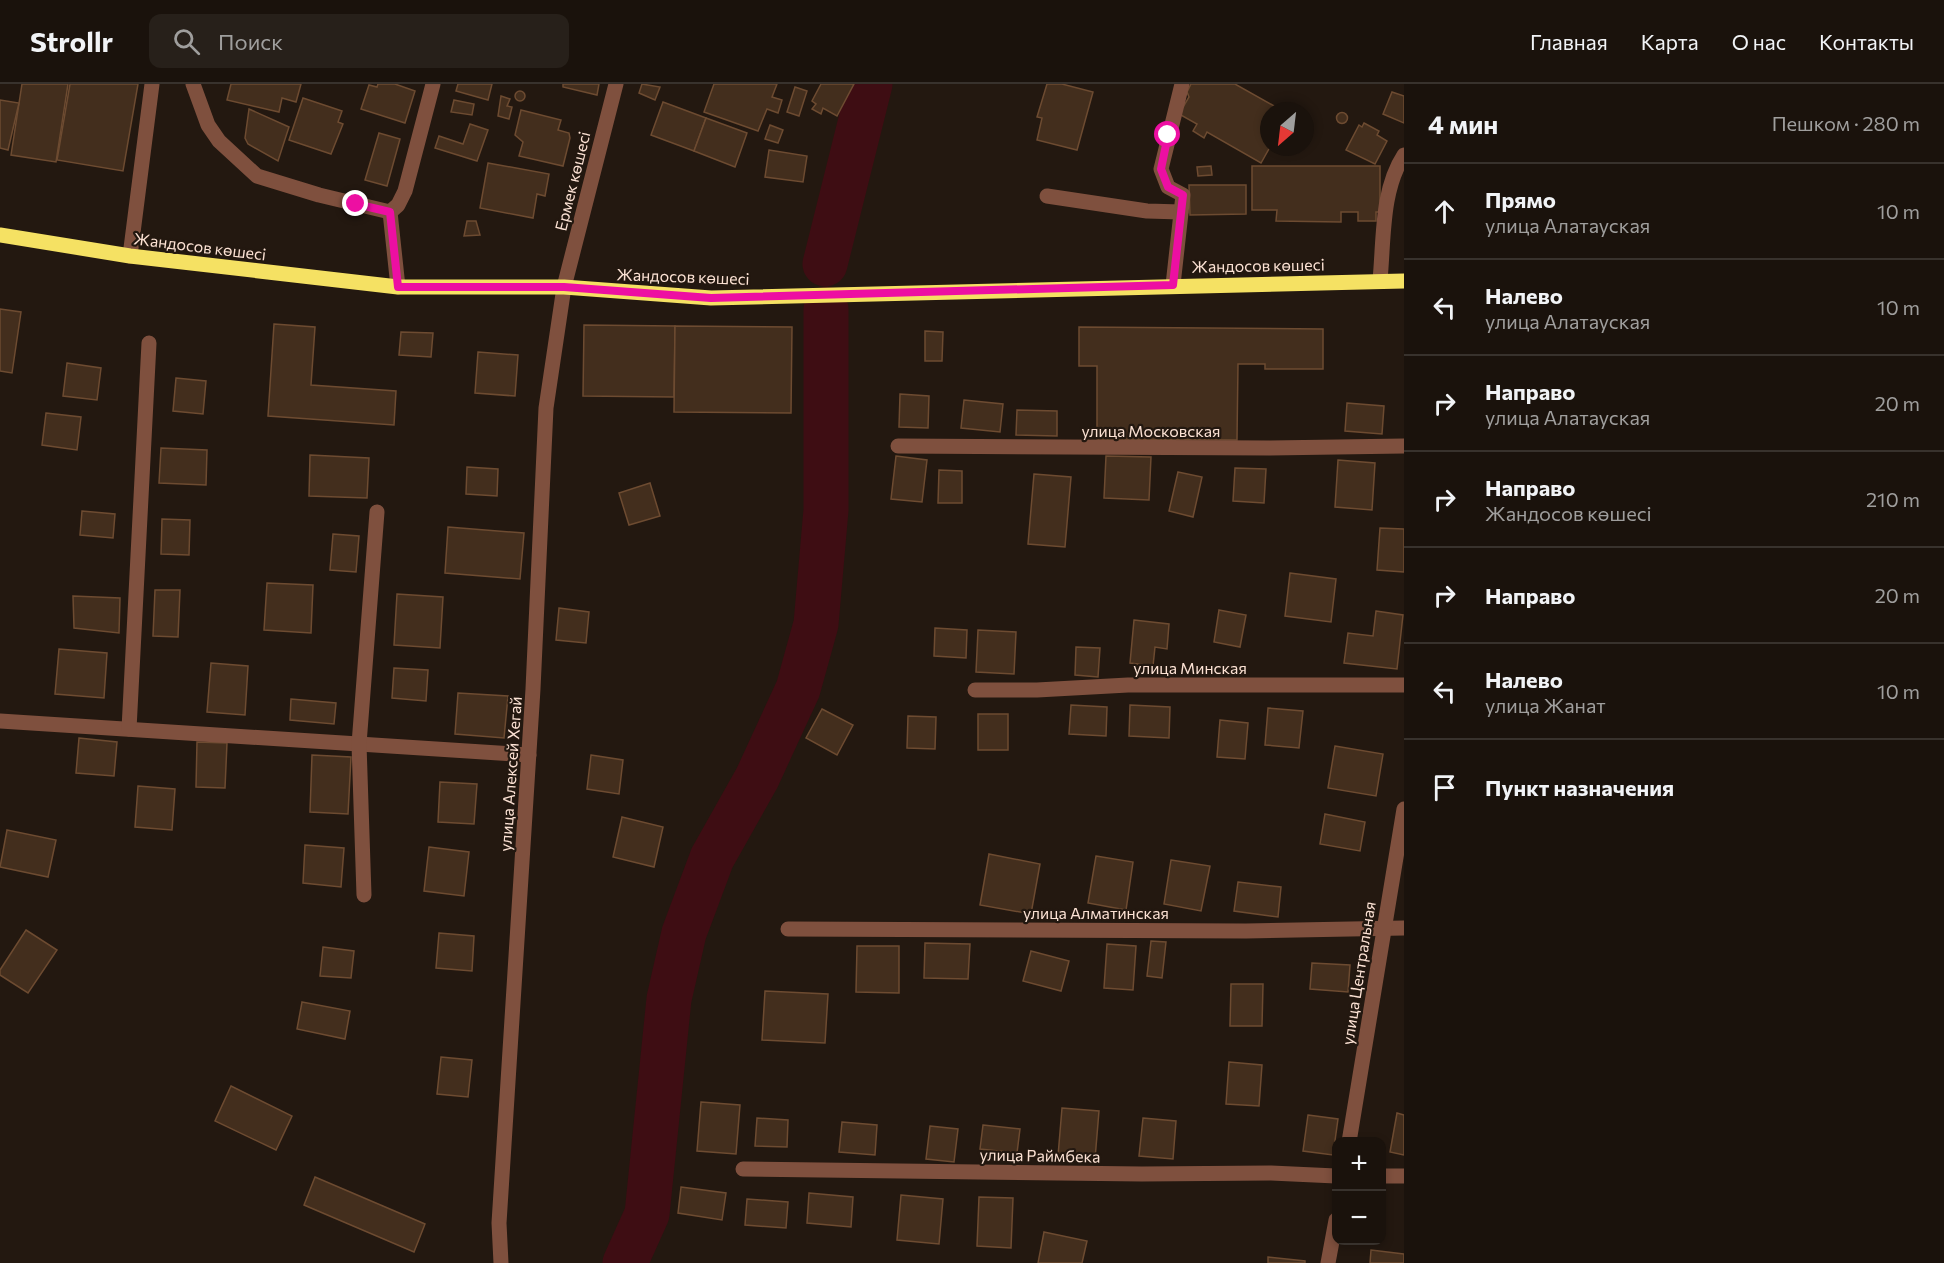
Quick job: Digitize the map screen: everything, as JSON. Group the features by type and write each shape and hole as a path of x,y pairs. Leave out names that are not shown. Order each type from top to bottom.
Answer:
{"main road":[{"name":"Жандосов көшесі","path":"0,235 130,256 398,287 564,287 711,298 1404,280"}],"street":[{"path":"130,256 152,84"},
{"path":"193,84 208,125 219,141 257,176 390,212"},
{"path":"390,212 398,205 405,191 433,84"},
{"name":"Ермек көшесі","path":"564,287 616,84"},
{"path":"1173,285 1183,195 1168,187 1161,169 1182,84"},
{"path":"1380,280 1388,193 1394,170 1404,155"},
{"path":"1047,196 1147,211 1181,212"},
{"path":"390,212 398,287"},
{"name":"улица Алексей Хегай","path":"501,1263 499,1223 529,755 546,408 564,287"},
{"path":"129,729 149,343"},
{"name":"улица Московская","path":"898,446 1269,448 1404,446"},
{"path":"364,895 359,744 377,512"},
{"name":"улица Минская","path":"975,690 1037,690 1128,685 1404,685"},
{"path":"0,721 529,755"},
{"name":"улица Центральная","path":"1350,1137 1404,809"},
{"name":"улица Алматинская","path":"788,929 1246,931 1404,928"},
{"name":"улица Раймбека","path":"743,1169 1097,1174 1271,1173 1332,1176"},
{"path":"1386,1176 1404,1176"},
{"path":"1328,1263 1332,1242"}],"building":[{"path":"22,84 68,84 56,162 11,155"},
{"path":"70,84 138,84 123,171 57,160"},
{"path":"231,84 301,84 296,102 282,98 279,112 227,100"},
{"path":"378,84 395,84 415,91 405,123 361,109 369,85 377,87"},
{"path":"458,84 492,84 488,100 456,91"},
{"path":"563,84 599,84 597,95 563,87"},
{"path":"642,84 660,87 655,100 639,93"},
{"path":"714,84 777,84 772,97 782,100 778,113 767,109 758,131 704,112"},
{"path":"821,84 854,84 837,116 823,108 821,114 812,109 816,104 812,101"},
{"path":"1047,84 1062,84 1093,92 1077,150 1037,140 1042,118 1037,117"},
{"path":"1191,84 1235,84 1267,102 1260,102 1260,156 1265,156 1261,163 1207,132 1204,138 1193,131 1197,124 1179,114 1189,97 1187,92"},
{"path":"795,87 807,91 799,116 787,112"},
{"path":"520,91 525,96 520,101 515,96"},
{"path":"1392,92 1404,96 1404,123 1383,114"},
{"path":"501,96 510,99 507,106 512,107 509,119 498,116"},
{"path":"303,98 342,111 338,122 343,124 331,154 289,140"},
{"path":"0,100 19,103 8,150 0,148"},
{"path":"454,100 474,104 472,115 451,112"},
{"path":"663,102 706,118 694,151 651,135"},
{"path":"249,109 289,127 278,161 248,144 245,138"},
{"path":"521,110 561,120 558,130 569,133 570,138 563,166 519,156 523,142 515,135"},
{"path":"1342,112 1348,118 1342,124 1336,118"},
{"path":"706,118 747,133 735,167 694,151"},
{"path":"1364,123 1379,131 1377,135 1387,141 1375,164 1346,150 1359,125 1362,127"},
{"path":"470,124 488,130 477,161 435,148 439,136 463,144"},
{"path":"770,125 783,130 778,143 765,139"},
{"path":"379,133 400,139 387,186 365,180"},
{"path":"769,150 807,156 803,182 765,177"},
{"path":"488,163 549,174 545,196 537,194 533,218 480,208"},
{"path":"1211,166 1212,175 1198,176 1197,167"},
{"path":"1252,166 1380,166 1380,212 1376,212 1376,221 1358,221 1358,212 1341,212 1341,222 1276,221 1277,210 1252,210"},
{"path":"1189,185 1246,185 1246,214 1190,215"},
{"path":"467,221 476,221 480,235 464,236"},
{"path":"0,309 21,312 12,373 0,371"},
{"path":"274,324 315,327 311,385 396,391 394,425 268,416"},
{"path":"584,325 675,326 674,397 583,396"},
{"path":"675,326 792,327 791,413 674,412"},
{"path":"1079,327 1323,329 1323,369 1265,369 1265,364 1238,364 1237,440 1097,439 1097,366 1079,366"},
{"path":"925,331 943,332 942,361 925,361"},
{"path":"401,332 433,333 431,357 399,355"},
{"path":"478,352 518,355 515,396 475,393"},
{"path":"67,363 101,368 97,400 63,396"},
{"path":"176,378 206,381 203,414 173,411"},
{"path":"900,394 929,396 928,428 899,427"},
{"path":"964,400 1003,404 1000,432 961,428"},
{"path":"1347,403 1384,406 1382,434 1345,431"},
{"path":"1017,410 1057,411 1057,436 1016,435"},
{"path":"46,413 81,417 77,450 42,445"},
{"path":"161,448 207,450 206,485 159,483"},
{"path":"310,455 369,458 367,498 309,496"},
{"path":"896,456 927,460 922,502 891,499"},
{"path":"1106,456 1151,457 1149,500 1104,498"},
{"path":"1338,460 1375,463 1372,510 1335,507"},
{"path":"467,467 498,469 497,496 466,494"},
{"path":"1235,468 1266,469 1264,503 1233,501"},
{"path":"939,470 962,471 962,503 938,503"},
{"path":"1178,472 1202,477 1193,517 1169,511"},
{"path":"1034,474 1071,477 1065,547 1028,544"},
{"path":"650,483 660,516 629,525 619,493"},
{"path":"82,511 115,514 113,538 80,535"},
{"path":"162,519 190,520 189,555 161,554"},
{"path":"448,527 524,533 520,579 445,573"},
{"path":"1380,528 1404,529 1404,572 1377,570"},
{"path":"333,534 359,536 356,572 330,570"},
{"path":"1290,573 1336,579 1331,622 1285,616"},
{"path":"267,583 313,585 311,633 264,630"},
{"path":"155,590 180,590 178,637 153,636"},
{"path":"397,594 443,597 440,648 394,645"},
{"path":"73,596 120,598 119,633 74,628"},
{"path":"559,608 589,612 586,643 556,640"},
{"path":"1219,610 1246,615 1240,647 1214,642"},
{"path":"1376,611 1403,615 1397,669 1344,663 1348,633 1373,636"},
{"path":"1134,620 1169,624 1167,649 1155,647 1153,666 1130,663"},
{"path":"935,628 967,630 966,658 934,656"},
{"path":"978,630 1016,632 1014,674 976,672"},
{"path":"1076,647 1100,648 1098,677 1075,675"},
{"path":"59,649 107,653 104,698 55,694"},
{"path":"211,663 248,666 245,715 207,712"},
{"path":"394,668 428,670 426,701 392,698"},
{"path":"458,693 508,696 504,738 455,734"},
{"path":"291,699 336,703 334,724 290,720"},
{"path":"1071,705 1107,707 1106,736 1069,734"},
{"path":"1130,705 1170,707 1169,738 1129,736"},
{"path":"1268,708 1303,711 1299,748 1265,745"},
{"path":"822,709 853,725 837,755 806,738"},
{"path":"978,714 1008,714 1008,750 978,750"},
{"path":"908,716 936,717 935,749 907,748"},
{"path":"1220,720 1248,723 1245,759 1217,757"},
{"path":"79,738 117,742 114,776 76,773"},
{"path":"197,742 227,743 225,788 196,787"},
{"path":"1335,746 1383,754 1376,796 1328,788"},
{"path":"312,755 351,757 348,814 310,812"},
{"path":"591,755 623,760 619,794 587,789"},
{"path":"440,782 477,784 474,824 438,822"},
{"path":"138,786 175,789 172,830 135,827"},
{"path":"1325,814 1365,822 1360,851 1320,844"},
{"path":"622,817 663,827 654,867 613,857"},
{"path":"7,830 56,840 48,877 0,867"},
{"path":"305,845 344,848 341,887 303,883"},
{"path":"429,847 469,852 464,896 424,891"},
{"path":"989,854 1040,864 1031,914 980,905"},
{"path":"1096,856 1133,862 1126,910 1088,903"},
{"path":"1171,860 1210,866 1201,911 1164,904"},
{"path":"1238,882 1281,887 1278,917 1234,911"},
{"path":"26,930 57,950 28,993 0,975 0,970"},
{"path":"439,933 474,936 472,971 436,968"},
{"path":"1151,941 1166,942 1162,978 1147,976"},
{"path":"925,943 970,944 968,979 924,978"},
{"path":"1107,944 1136,946 1133,990 1104,988"},
{"path":"857,946 899,946 899,993 856,992"},
{"path":"323,947 354,951 351,978 320,976"},
{"path":"1031,951 1069,961 1061,991 1023,981"},
{"path":"1312,963 1350,965 1348,992 1310,989"},
{"path":"1231,984 1263,984 1262,1026 1230,1026"},
{"path":"765,991 828,994 825,1043 762,1040"},
{"path":"302,1002 350,1011 345,1039 297,1029"},
{"path":"441,1057 472,1060 468,1097 437,1094"},
{"path":"1229,1062 1262,1065 1259,1106 1226,1104"},
{"path":"231,1086 292,1116 276,1150 215,1121"},
{"path":"701,1102 740,1105 736,1154 697,1151"},
{"path":"1062,1108 1099,1111 1095,1159 1058,1156"},
{"path":"1397,1113 1404,1115 1404,1155 1390,1152"},
{"path":"1308,1115 1338,1119 1336,1137 1332,1137 1332,1155 1303,1151"},
{"path":"757,1118 788,1120 787,1147 755,1146"},
{"path":"1143,1118 1176,1121 1173,1159 1139,1156"},
{"path":"842,1122 877,1125 875,1155 839,1152"},
{"path":"983,1125 1020,1129 1017,1153 980,1149"},
{"path":"930,1126 958,1129 954,1162 926,1159"},
{"path":"315,1177 425,1224 414,1252 304,1205"},
{"path":"681,1187 726,1193 722,1220 678,1213"},
{"path":"809,1193 853,1197 851,1227 807,1223"},
{"path":"901,1195 943,1199 939,1244 897,1240"},
{"path":"979,1197 1013,1198 1011,1248 977,1246"},
{"path":"747,1199 788,1202 786,1228 745,1225"},
{"path":"1044,1232 1087,1241 1082,1263 1038,1263"},
{"path":"1371,1250 1404,1254 1404,1263 1370,1263"},
{"path":"1268,1257 1305,1261 1305,1263 1268,1263"}],"waterway":[{"path":"825,264 870,84"},
{"path":"625,1263 647,1214 669,999 684,933 712,858 757,778 798,689 816,624 826,510 826,309"}],"route":[{"path":"356,204 390,212 398,287 564,287 711,298 1173,285 1183,195 1168,187 1161,169 1168,135"}]}
